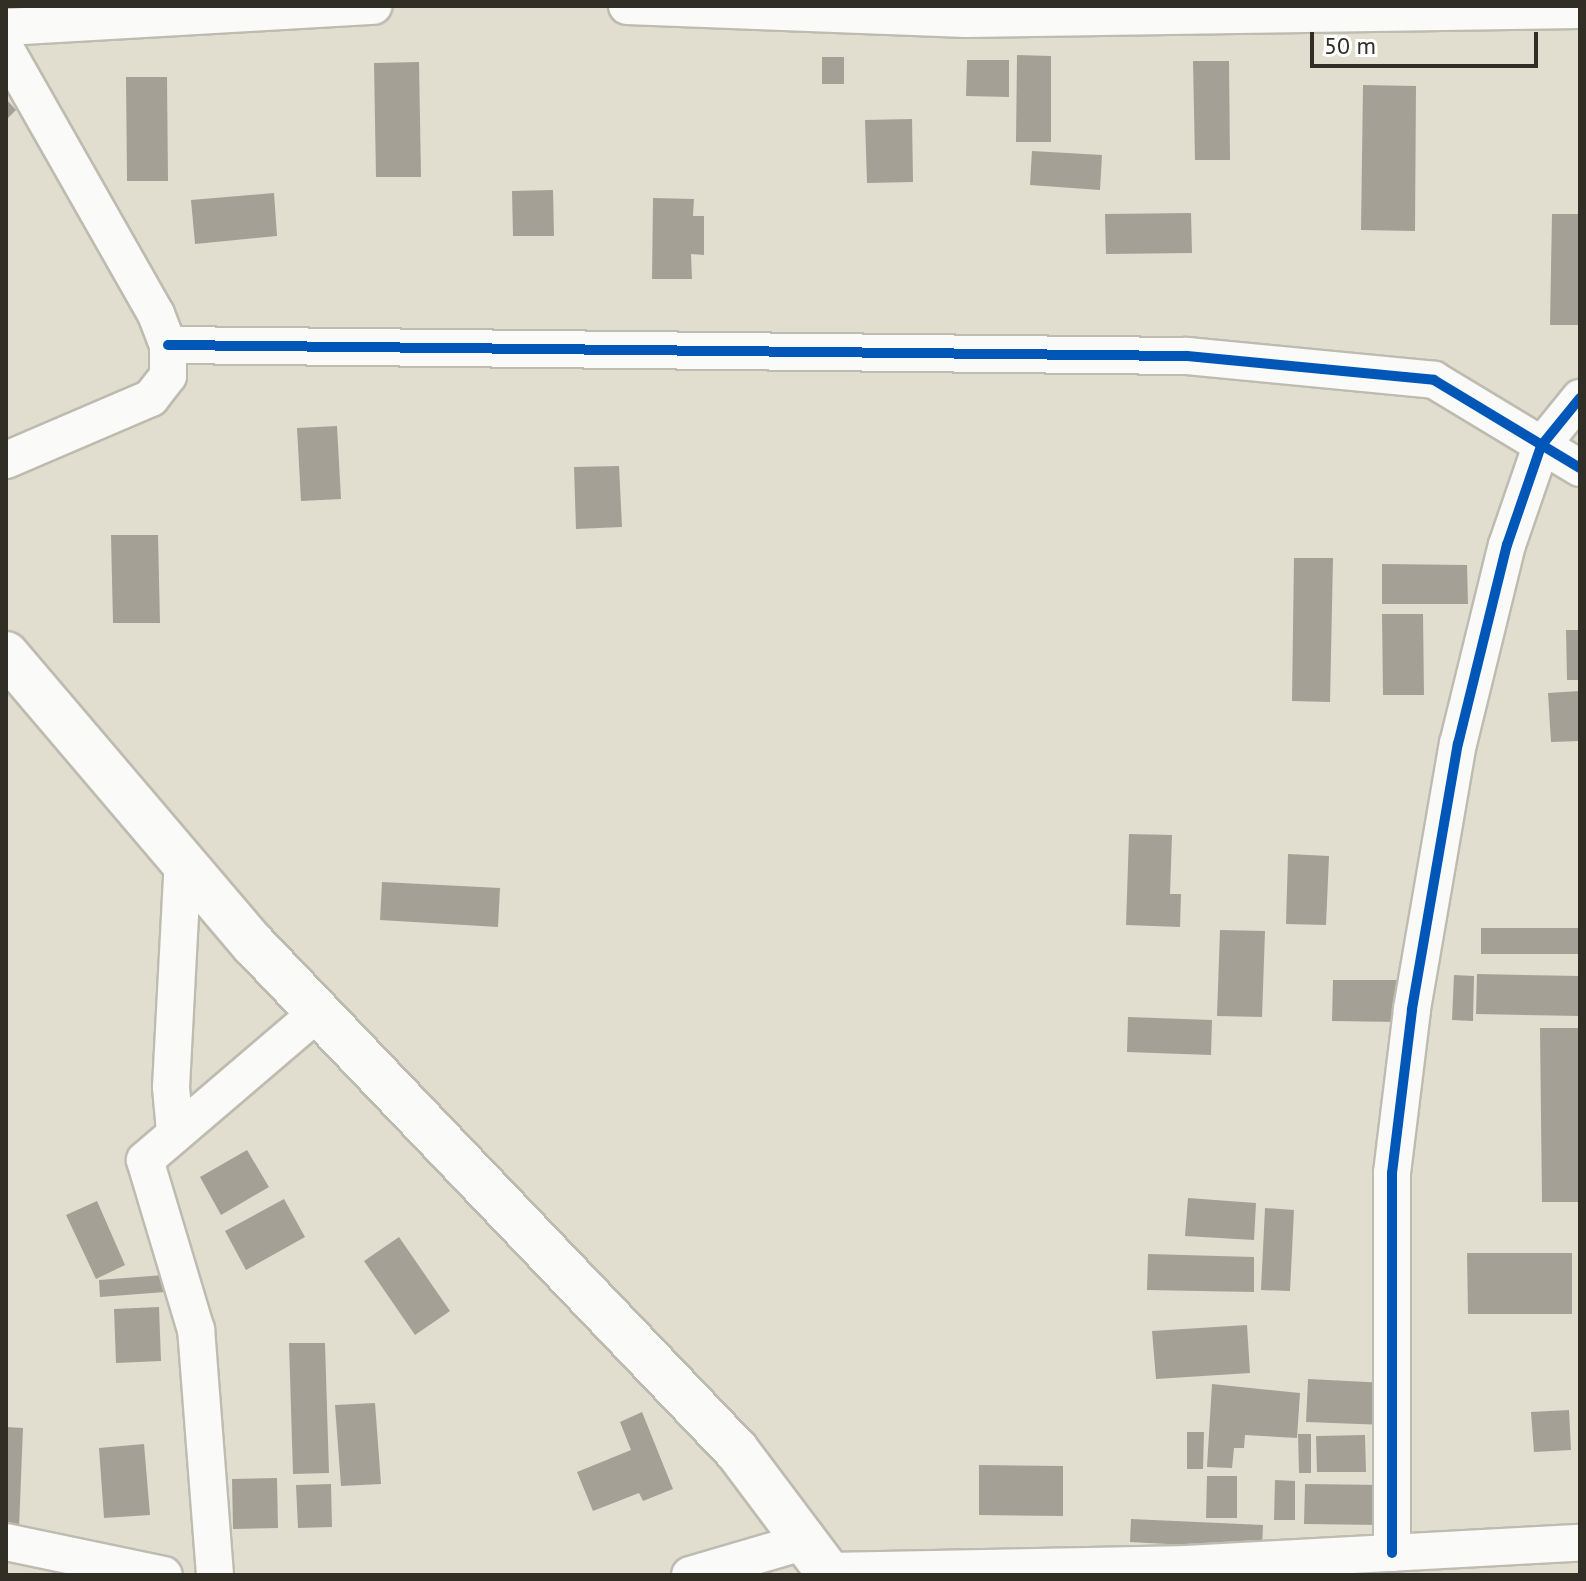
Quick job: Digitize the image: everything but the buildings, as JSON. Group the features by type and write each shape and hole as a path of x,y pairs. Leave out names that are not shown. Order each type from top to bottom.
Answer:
{"main road":[{"path":"6,654 183,861 318,1012 737,1451 822,1562"}],"street":[{"path":"6,27 373,6"},
{"path":"627,6 1069,12 1580,10"},
{"path":"6,50 156,314 168,345 168,376 151,398 6,460"},
{"path":"168,345 1187,356 1434,380 1580,468"},
{"path":"1392,1553 1392,1173 1412,1009 1458,744 1507,545 1541,446 1580,398"},
{"path":"175,1132 171,1087 183,861"},
{"path":"215,1575 196,1330 144,1170 150,1153 318,1012"},
{"path":"6,1542 164,1575"},
{"path":"690,1575 822,1562 1186,1564 1580,1543"}],"cycle path":[{"path":"168,345 1187,356 1434,380 1580,468"},
{"path":"1392,1553 1392,1173 1412,1009 1458,744 1507,545 1541,446 1580,398"}]}
